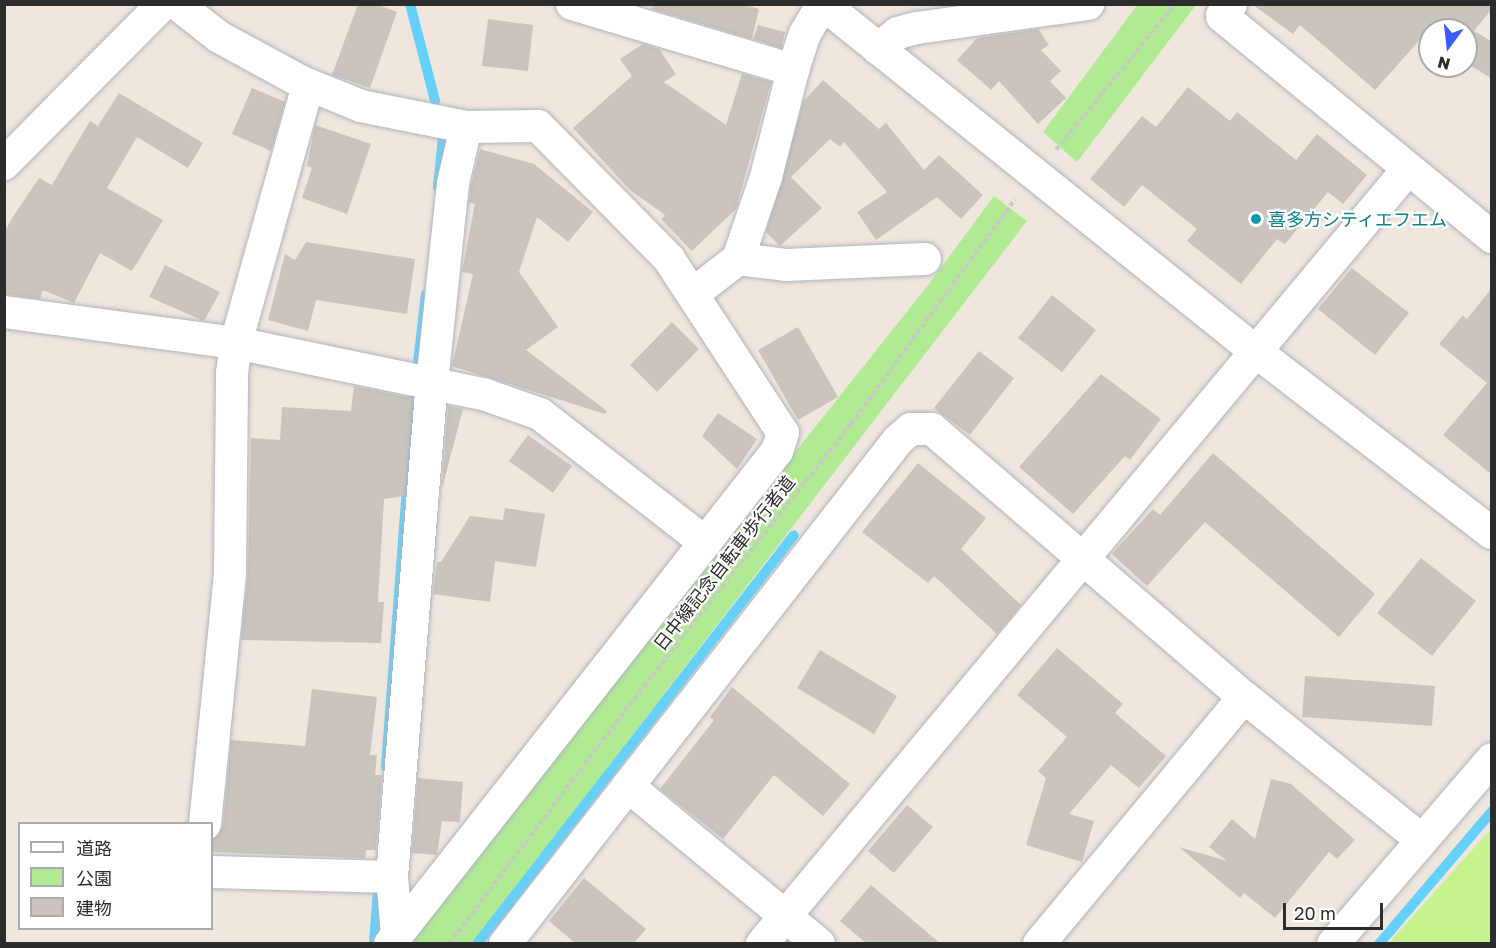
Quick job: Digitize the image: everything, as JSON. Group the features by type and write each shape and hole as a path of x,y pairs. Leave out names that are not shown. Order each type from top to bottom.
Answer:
{"street":[{"path":"4,164 163,4"},
{"path":"177,4 219,37 308,85 361,106 466,127 538,126 669,259 694,293 783,434 777,451 703,541 393,939"},
{"path":"572,4 793,70"},
{"path":"694,293 738,259 766,177 793,70 805,34 822,4 1254,350 1491,533"},
{"path":"878,49 898,33 916,28 1088,4"},
{"path":"1231,4 1222,16 1491,237"},
{"path":"205,822 230,573 232,373 236,343 308,85"},
{"path":"393,939 392,877 432,383 453,183 466,127"},
{"path":"762,944 1254,350 1407,170"},
{"path":"738,259 786,265 925,259"},
{"path":"4,312 236,343 486,395 540,414 703,541"},
{"path":"505,944 898,440 911,429 932,429 1244,697 1422,840"},
{"path":"1039,944 1244,697"},
{"path":"1333,944 1491,759"},
{"path":"628,786 819,944"},
{"path":"213,872 392,877"}],"path":[{"path":"1048,155 1059,147 1175,4"},
{"name":"日中線記念自転車歩行者道","path":"449,944 648,681 851,424 1010,212 1016,196"}],"green space":[{"path":"1138,4 1196,5 1077,162 1043,132"},
{"path":"994,196 1027,221 473,943 409,944 476,853 929,284"},
{"path":"1491,829 1491,943 1389,943 1396,935"}],"building":[{"path":"358,4 376,4 397,12 370,88 332,75"},
{"path":"653,4 742,4 759,9 752,39 652,9"},
{"path":"1252,4 1491,4 1491,10 1478,26 1478,18 1418,18 1418,42 1375,90 1300,25 1293,34"},
{"path":"488,19 533,25 528,71 482,66"},
{"path":"758,25 785,32 781,48 753,39"},
{"path":"1038,29 1049,45 1041,50 1061,71 1050,81 1066,98 1038,124 999,81 991,90 957,60 977,38"},
{"path":"1478,33 1491,41 1491,78 1478,70"},
{"path":"643,44 659,49 676,74 664,82 726,125 742,74 771,82 736,209 692,251 661,219 665,215 630,190 573,128 632,76 620,59"},
{"path":"823,80 879,129 886,123 924,170 939,155 983,195 961,219 937,197 876,240 857,212 887,192 844,142 840,147 830,139 791,177 822,208 780,246 766,232 803,102"},
{"path":"1188,87 1230,121 1237,112 1296,160 1317,134 1367,175 1343,204 1328,192 1285,244 1277,239 1241,284 1187,241 1197,229 1142,185 1124,207 1090,179 1142,116 1156,127"},
{"path":"252,88 285,102 271,151 232,134"},
{"path":"119,93 203,143 188,168 137,137 107,188 163,220 132,271 100,253 74,303 43,290 40,299 4,294 4,233 12,218 39,178 52,185 90,121 98,126"},
{"path":"315,125 371,144 347,214 302,198 312,168 307,166"},
{"path":"480,149 534,164 593,212 568,242 537,217 519,272 558,327 526,350 607,411 605,414 452,366 473,274 462,272 475,204 469,202 471,186"},
{"path":"306,242 415,259 407,314 316,300 308,331 268,320 285,254 295,260"},
{"path":"165,265 220,292 204,321 149,297"},
{"path":"1352,268 1409,313 1375,355 1318,309"},
{"path":"1491,289 1491,474 1443,435 1487,383 1439,344 1463,315 1467,319"},
{"path":"1052,295 1096,330 1062,372 1018,338"},
{"path":"672,322 699,349 657,392 630,365"},
{"path":"798,327 838,397 798,420 758,350"},
{"path":"979,351 1014,378 970,435 934,408"},
{"path":"1101,374 1161,419 1130,460 1125,456 1073,514 1019,467"},
{"path":"354,386 413,398 405,496 384,499 378,602 384,602 381,643 241,640 248,573 251,438 280,440 282,407 351,411"},
{"path":"448,406 463,409 442,488"},
{"path":"718,413 757,439 737,469 702,436"},
{"path":"528,435 572,466 553,493 509,461"},
{"path":"1213,453 1375,594 1339,637 1205,522 1147,586 1112,554 1153,509 1160,515"},
{"path":"918,463 986,518 961,549 1021,605 997,634 934,576 928,583 862,532"},
{"path":"505,508 545,514 536,567 495,561 490,602 433,594 437,562 441,562 470,516 503,520"},
{"path":"1421,558 1476,601 1432,656 1377,613"},
{"path":"1057,648 1123,704 1115,713 1166,756 1139,788 1111,765 1069,814 1094,821 1082,862 1026,845 1046,778 1038,771 1067,737 1017,695"},
{"path":"820,650 897,696 874,734 797,688"},
{"path":"1305,676 1435,686 1432,726 1302,717"},
{"path":"732,687 850,784 823,816 774,775 723,839 660,789 714,720 710,717"},
{"path":"312,689 377,697 370,755 377,755 375,775 382,775 376,850 366,850 365,858 213,852 213,839 223,826 231,740 305,746"},
{"path":"418,778 463,782 460,822 442,821 437,855 412,853"},
{"path":"1271,779 1291,784 1355,840 1337,859 1329,852 1275,918 1244,893 1240,898 1179,847 1227,861 1209,847 1232,819 1255,839"},
{"path":"907,805 933,827 894,873 868,851"},
{"path":"584,878 646,929 633,944 576,944 549,921"},
{"path":"871,885 941,944 867,944 840,921"}],"waterway":[{"path":"410,4 435,101"},
{"path":"438,187 443,137"},
{"path":"418,363 426,294"},
{"path":"386,767 414,395"},
{"path":"477,944 794,535"},
{"path":"1379,944 1492,811"},
{"path":"374,942 378,891"}],"place":[{"name":"喜多方シティエフエム","path":"1256,219"}]}
